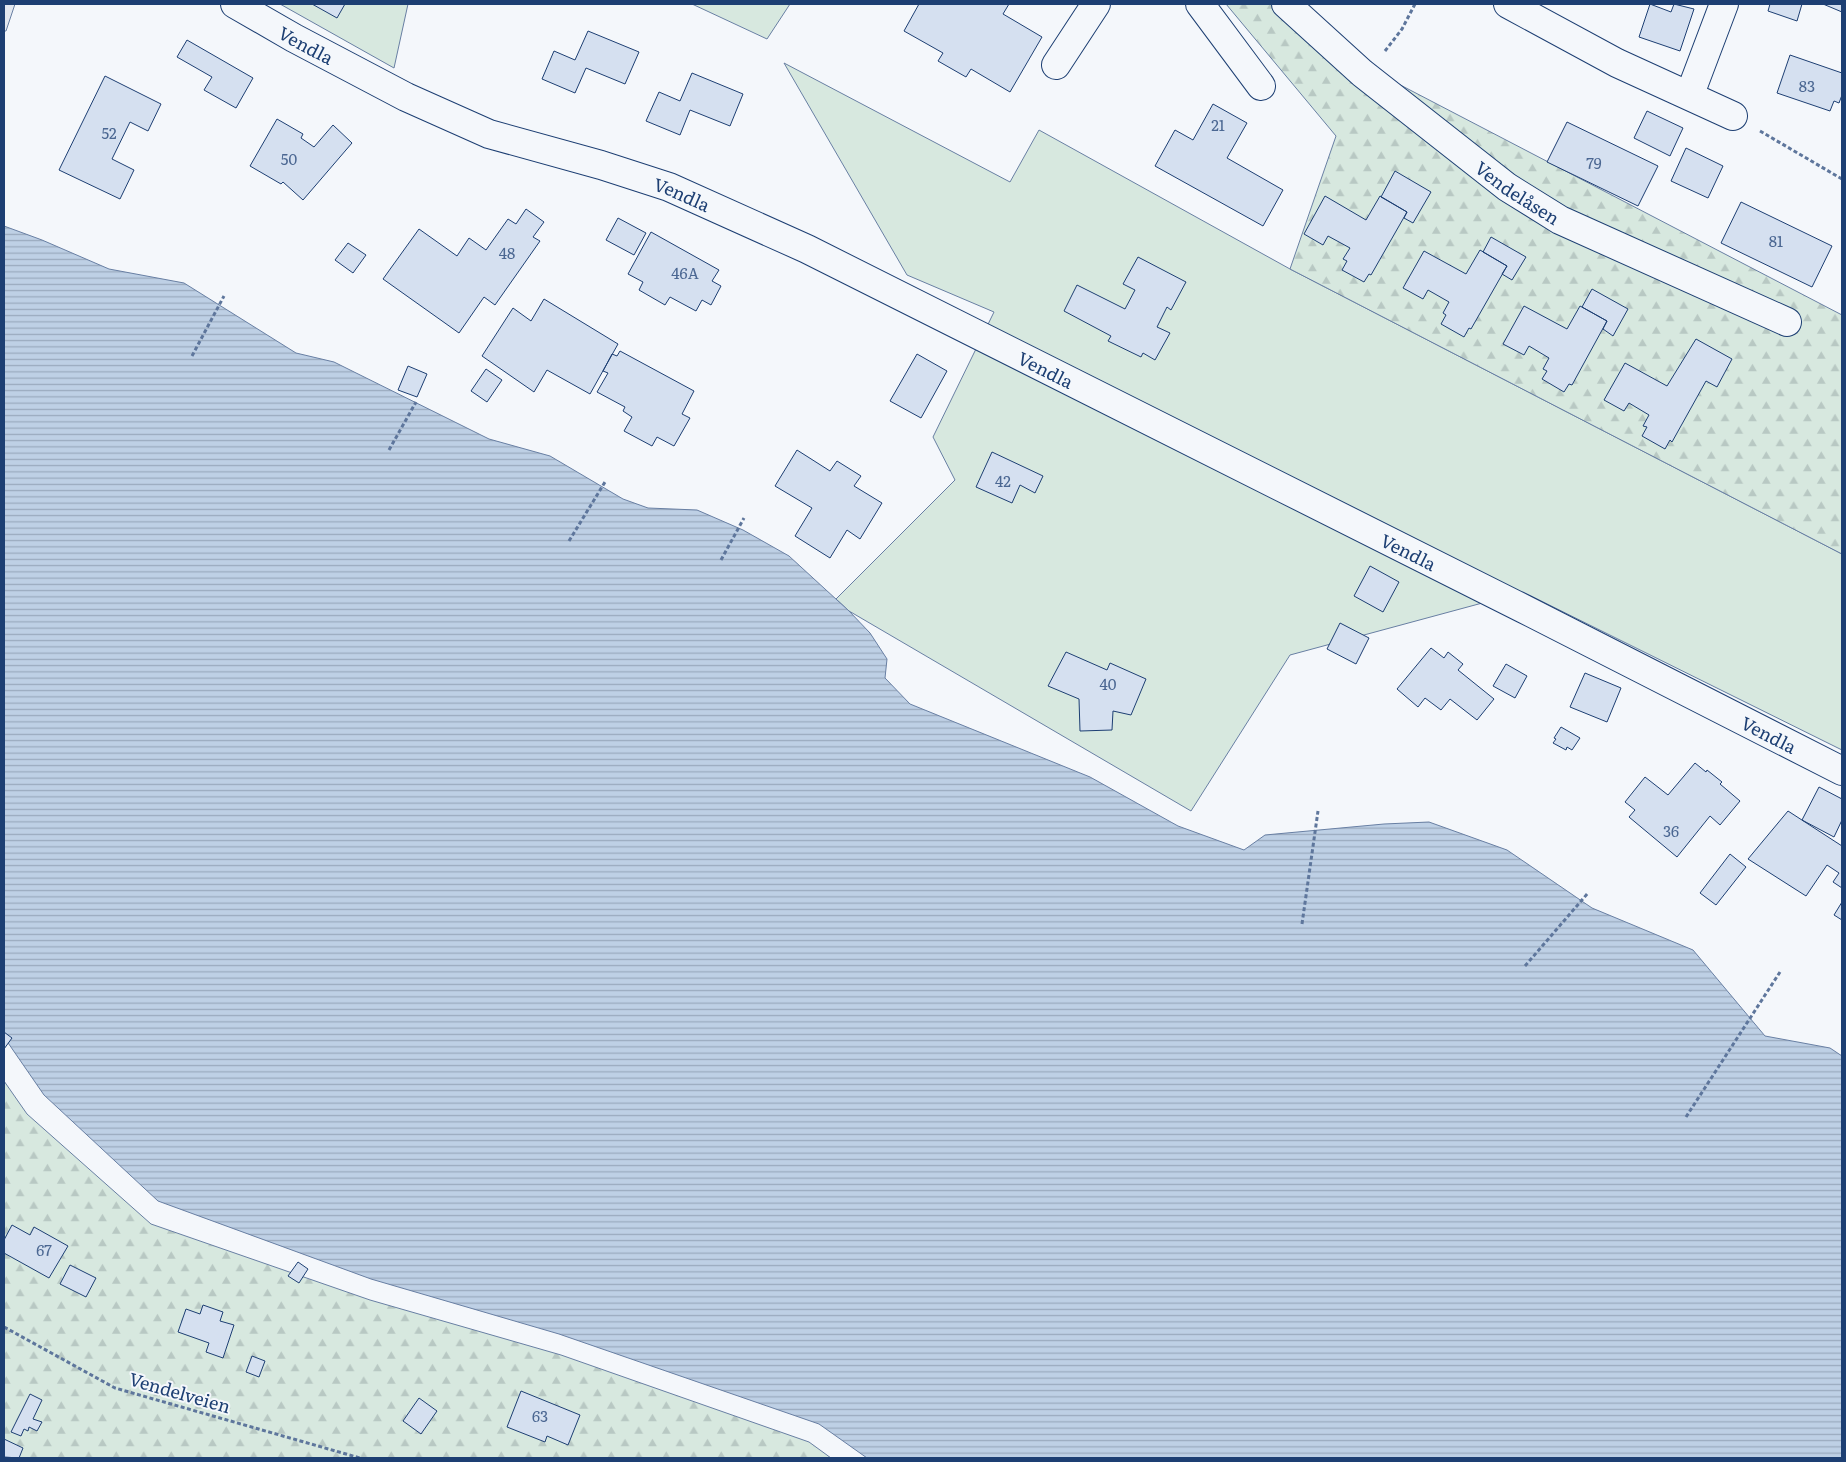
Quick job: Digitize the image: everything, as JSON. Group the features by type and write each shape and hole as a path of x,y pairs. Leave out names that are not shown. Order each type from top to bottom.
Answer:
{"street":[{"name":"Vendla","path":"235,4 390,90 489,134 601,165 669,188 807,249 1524,608 1842,771"},
{"path":"1056,66 1096,4"},
{"path":"1200,4 1261,86"},
{"name":"Vendelåsen","path":"1286,4 1362,73 1507,187 1560,220 1787,322"},
{"path":"1508,4 1617,63 1690,94 1733,116"},
{"path":"1690,94 1724,4"}],"path":[{"path":"1362,73 1386,51 1415,4"},
{"path":"1733,116 1842,179"},
{"path":"192,356 224,296"},
{"path":"389,450 416,402"},
{"path":"569,541 605,482"},
{"path":"721,560 744,518"},
{"path":"1302,924 1318,811"},
{"path":"1525,966 1588,893"},
{"path":"1686,1117 1780,972"},
{"name":"Vendelveien","path":"4,1327 115,1388 360,1458"}],"green space":[{"path":"280,4 408,4 394,68"},
{"path":"692,4 790,4 767,39"},
{"path":"1226,4 1290,4 1385,77 1842,315 1842,554 1290,269 1336,136"},
{"path":"784,63 1010,182 1039,130 1290,269 1842,554 1842,750 1523,592 1290,655 1191,811 849,611 836,599 955,480 933,437 994,312 907,275"},
{"path":"4,1081 27,1114 151,1224 370,1300 561,1355 809,1442 831,1458 4,1458"}],"shaded area":[{"path":"4,4 15,4 6,31 4,31"}],"water":[{"path":"4,226 109,269 184,283 296,353 334,362 489,439 550,456 623,499 648,508 697,510 743,530 789,556 849,611 870,633 887,659 885,678 910,704 1090,777 1178,826 1244,850 1265,835 1384,824 1429,822 1507,850 1592,908 1693,950 1765,1036 1830,1048 1842,1056 1842,1458 867,1458 819,1424 559,1334 371,1279 158,1201 44,1095 4,1037"}],"building":[{"path":"312,4 345,4 337,18"},
{"path":"919,4 1009,4 1003,14 1042,37 1010,92 971,69 966,77 938,61 943,53 904,31"},
{"path":"1650,4 1671,12 1674,4 1694,9 1680,51 1639,37"},
{"path":"1770,4 1802,4 1797,21 1768,11"},
{"path":"1823,4 1842,4 1842,12"},
{"path":"588,31 639,52 625,84 586,68 575,93 542,79 554,51 575,60"},
{"path":"187,40 253,78 236,108 204,90 212,77 177,57"},
{"path":"1790,55 1842,73 1842,95 1839,103 1834,101 1830,111 1777,93"},
{"path":"692,73 743,94 730,126 690,110 680,135 646,121 659,92 680,101"},
{"path":"105,76 161,104 148,131 130,122 112,159 134,170 120,199 59,170"},
{"path":"1213,104 1247,123 1227,158 1283,190 1263,226 1155,166 1175,130 1193,140"},
{"path":"1647,111 1683,128 1670,156 1634,138"},
{"path":"277,119 303,134 301,138 314,147 333,125 352,143 303,200 283,182 281,184 250,166"},
{"path":"1567,122 1658,166 1638,206 1547,162"},
{"path":"1686,148 1723,166 1708,198 1671,181"},
{"path":"1395,171 1431,192 1413,223 1404,218 1407,212 1381,197"},
{"path":"1325,196 1366,220 1380,196 1407,212 1371,275 1369,274 1364,282 1342,270 1347,261 1343,259 1350,248 1328,236 1323,245 1304,234"},
{"path":"1741,202 1832,246 1812,287 1721,243"},
{"path":"526,209 544,222 533,237 540,241 495,305 484,297 459,333 383,279 419,229 457,256 469,238 486,250 508,219 516,224"},
{"path":"618,218 646,233 634,255 606,240"},
{"path":"651,232 719,270 712,281 721,286 711,305 702,300 696,311 670,297 665,305 639,290 643,282 628,274"},
{"path":"1491,237 1526,257 1512,280 1502,274 1507,266 1483,252"},
{"path":"348,243 366,255 353,273 335,260"},
{"path":"1480,250 1507,266 1471,329 1469,328 1464,337 1441,324 1446,315 1443,313 1449,302 1428,290 1423,299 1403,288 1424,251 1466,274"},
{"path":"1138,257 1186,282 1171,310 1167,307 1157,327 1170,333 1155,360 1143,353 1141,357 1108,341 1111,336 1064,311 1077,285 1125,309 1135,290 1123,284"},
{"path":"1592,289 1628,309 1613,336 1603,329 1607,321 1582,307"},
{"path":"544,299 618,344 590,394 547,370 534,392 482,356 513,308 531,321"},
{"path":"1524,306 1567,329 1580,306 1607,321 1572,385 1569,384 1564,392 1542,379 1547,371 1543,369 1549,358 1529,346 1524,355 1503,344"},
{"path":"1696,339 1732,359 1717,387 1706,381 1672,442 1670,440 1665,449 1642,436 1647,427 1643,426 1649,415 1629,403 1624,411 1604,400 1625,363 1667,386"},
{"path":"620,351 694,391 682,414 690,418 674,446 657,437 652,446 624,431 632,417 623,411 625,407 597,392 608,373 603,371 612,354 617,356"},
{"path":"917,354 947,371 921,418 890,401"},
{"path":"408,366 427,374 417,397 398,390"},
{"path":"486,369 502,380 487,402 471,391"},
{"path":"797,450 830,471 837,461 861,476 854,486 882,503 860,539 847,530 830,558 795,536 812,508 775,486"},
{"path":"992,452 1043,476 1035,493 1020,485 1012,503 976,487"},
{"path":"1370,566 1399,582 1383,612 1354,596"},
{"path":"1340,623 1369,638 1356,664 1327,649"},
{"path":"1431,648 1444,658 1448,652 1463,664 1458,670 1494,699 1477,720 1450,699 1441,710 1425,698 1418,707 1397,689"},
{"path":"1066,652 1107,670 1110,663 1146,679 1131,715 1113,711 1112,730 1080,731 1079,699 1048,686"},
{"path":"1506,664 1527,676 1515,698 1493,686"},
{"path":"1585,673 1621,688 1607,722 1570,707"},
{"path":"1561,727 1580,738 1572,750 1567,747 1566,750 1553,743"},
{"path":"1695,763 1722,782 1720,784 1740,801 1720,825 1710,816 1677,857 1629,817 1635,810 1625,802 1645,777 1668,795"},
{"path":"1819,787 1842,799 1842,820 1834,837 1802,820"},
{"path":"1788,811 1842,846 1842,888 1833,882 1839,873 1827,865 1806,896 1748,859"},
{"path":"1730,854 1746,867 1716,905 1700,893"},
{"path":"1842,902 1842,920 1834,915"},
{"path":"4,1032 12,1038 4,1049"},
{"path":"12,1225 30,1235 34,1227 68,1246 49,1278 4,1253 4,1240"},
{"path":"298,1262 308,1269 299,1283 288,1276"},
{"path":"70,1265 96,1278 86,1297 60,1284"},
{"path":"203,1305 223,1312 220,1321 234,1325 223,1358 206,1352 209,1343 178,1332 186,1309 200,1314"},
{"path":"252,1356 265,1361 259,1377 246,1372"},
{"path":"521,1391 580,1415 568,1445 547,1436 545,1442 507,1427"},
{"path":"30,1394 42,1400 33,1419 42,1422 37,1431 29,1427 28,1431 24,1429 21,1436 11,1432"},
{"path":"419,1398 437,1411 421,1434 403,1421"},
{"path":"4,1439 23,1448 19,1458 4,1457"}]}
